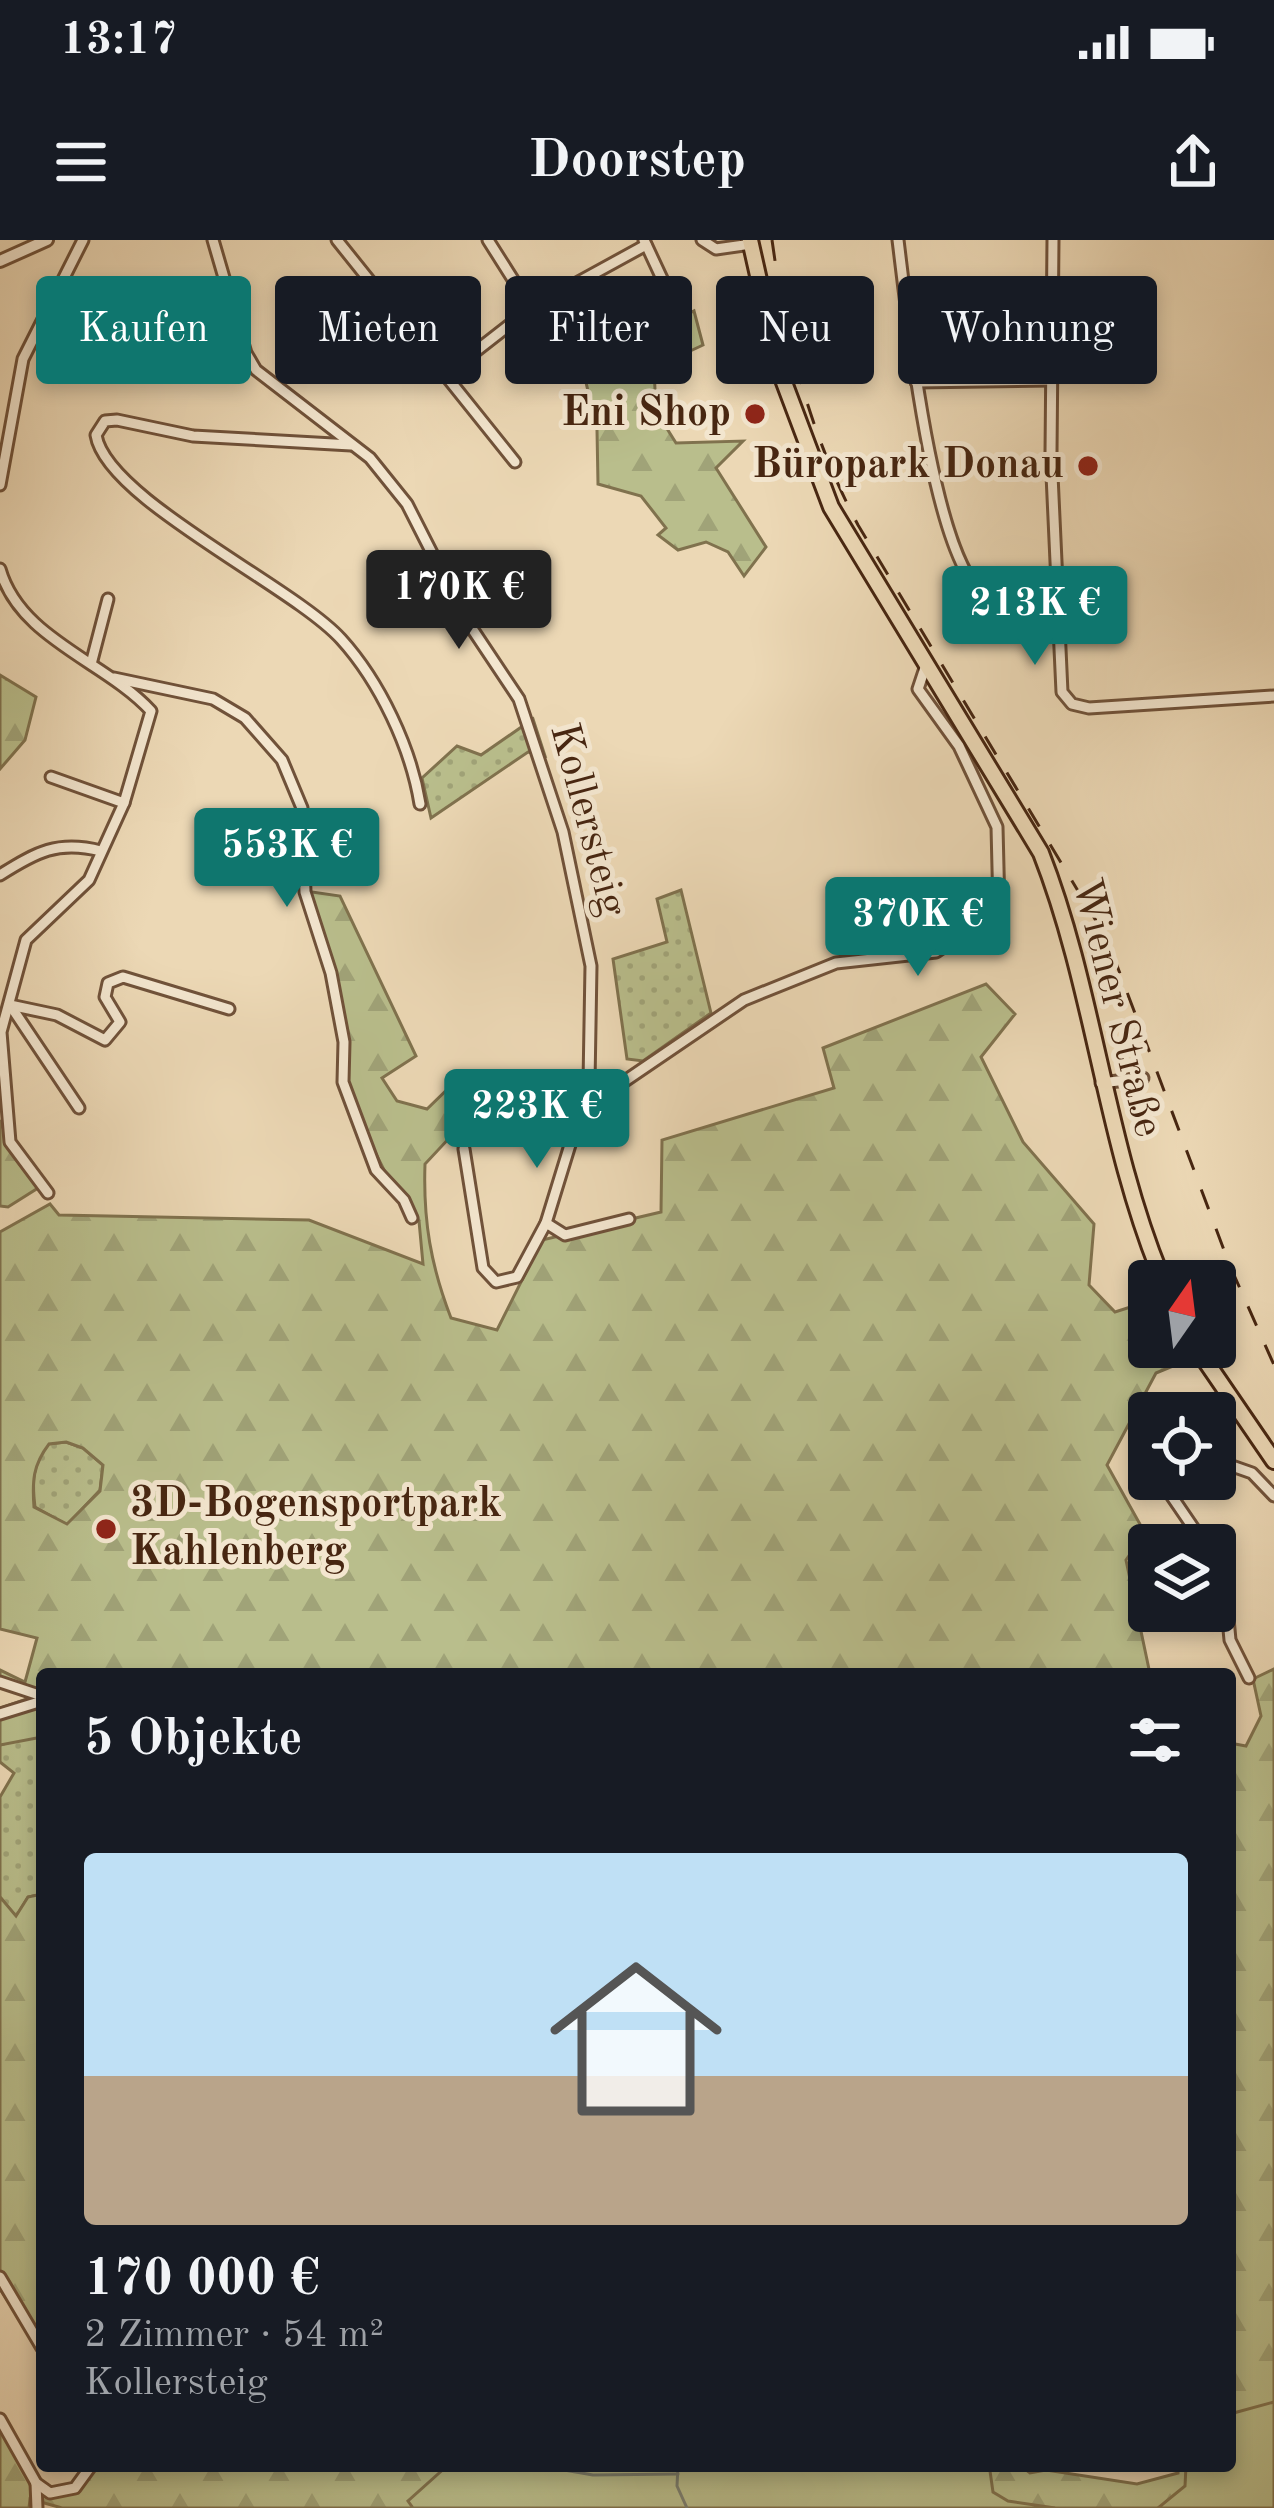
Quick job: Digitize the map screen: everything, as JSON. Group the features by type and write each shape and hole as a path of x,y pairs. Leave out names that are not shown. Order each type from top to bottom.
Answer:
{"main road":[{"name":"Wiener Straße","path":"751,242 778,369 816,474 849,544 1041,853 1058,902 1121,1163 1156,1260"},
{"path":"1210,1368 1274,1460"}],"street":[{"path":"0,261 47,240"},
{"path":"0,485 23,359 83,240"},
{"name":"Kollersteig","path":"214,240 246,353 256,370 387,474 465,618 519,699 553,797 591,966 589,1083 546,1222 517,1277 496,1282 486,1275 464,1149"},
{"path":"338,240 366,276"},
{"path":"488,240 511,276"},
{"path":"702,240 716,250 751,242"},
{"path":"898,240 903,276"},
{"path":"1053,240 1053,276"},
{"path":"587,276 645,243 661,276"},
{"path":"481,347 505,328"},
{"path":"451,384 515,463"},
{"path":"916,384 952,536 975,588 992,595 1056,594"},
{"path":"1052,384 1058,680 1067,699 1078,707 1274,696"},
{"path":"353,445 193,436 117,420 105,421 96,435 112,464 155,506 316,616 343,640 405,746 420,805"},
{"path":"0,569 8,598 151,711 124,803 101,851 74,899 46,917 26,940 0,1032 10,1142 48,1193"},
{"path":"95,667 108,599"},
{"path":"573,1134 620,1085 744,1000 836,963 936,952 999,909 997,827 959,746 919,689 926,665"},
{"path":"95,667 119,680 213,699 245,718 282,760 299,795 305,892 340,1019 343,1082 376,1170 404,1200 412,1218"},
{"path":"51,777 124,803"},
{"path":"0,874 42,848 82,846 101,851"},
{"path":"10,1005 57,1015 105,1040 120,1022 105,997 108,982 123,977 229,1009"},
{"path":"0,986 12,991"},
{"path":"10,1005 79,1108"},
{"path":"1101,1084 1143,1078"},
{"path":"546,1222 565,1235 629,1220"},
{"path":"1236,1467 1252,1472 1274,1496"},
{"path":"1229,1632 1249,1678"},
{"path":"0,1682 36,1697"},
{"path":"0,1714 36,1701"},
{"path":"2,2282 36,2338"},
{"path":"0,2419 36,2483 38,2508"},
{"path":"36,2483 62,2494 87,2472"},
{"path":"64,2508 87,2472"}],"green space":[{"path":"692,312 703,345 692,350"},
{"path":"586,384 655,384 656,411 676,443 743,441 716,468 766,547 744,576 728,552 706,542 678,550 658,535 666,528 641,496 598,484 597,430"},
{"path":"0,675 36,697 25,740 0,769"},
{"path":"533,719 545,756 528,752 431,818 422,778 457,746 481,755"},
{"path":"681,890 711,1013 643,1061 627,1059 613,959 667,942 657,899"},
{"path":"305,891 340,896 416,1056 382,1078 397,1101 427,1109 460,1077 481,1104 425,1164 425,1205 433,1261 451,1318 497,1330 542,1240 661,1212 662,1140 834,1088 823,1048 986,984 1015,1014 981,1057 1023,1142 1094,1224 1089,1285 1115,1312 1128,1308 1128,1368 1168,1368 1156,1373 1146,1392 1128,1392 1128,1426 1107,1465 1140,1524 1128,1524 1128,1632 1141,1632 1149,1668 36,1668 36,1738 0,1745 0,1708 33,1697 0,1686 0,1670 25,1682 37,1638 0,1629 0,1232 50,1204 59,1215 309,1220 423,1264 419,1221 392,1186 342,1086 344,1048 329,969","holes":["66,1442 83,1448 103,1465 100,1491 67,1524 34,1507 35,1474 49,1444"]},
{"path":"0,1120 15,1158 38,1188 8,1207 0,1206"},
{"path":"66,1442 83,1448 103,1465 100,1490 67,1525 35,1507 34,1490 36,1467 48,1444"},
{"path":"1274,1669 1274,2508 62,2508 30,2499 29,2508 0,2508 0,2418 35,2475 51,2489 71,2487 82,2472 1059,2472 1137,2484 1178,2472 1236,2472 1236,1744 1246,1746 1261,1716 1253,1679"},
{"path":"36,1736 36,1895 28,1897 16,1917 0,1897 0,1797 14,1773 0,1762 0,1745"},
{"path":"36,1895 36,2344 0,2289 0,1897 16,1916 28,1897"},
{"path":"1274,2402 1274,2508 1158,2508 1185,2486 1186,2472 1236,2472 1236,2412"},
{"path":"440,2472 990,2472 993,2492 1008,2501 1055,2508 413,2508 408,2501"}],"waterway":[{"path":"576,2472 678,2474"},
{"path":"678,2472 677,2486 687,2508"}],"railway":[{"path":"772,240 802,387 841,491 1107,939 1230,1266 1274,1365"}],"place":[{"name":"Eni Shop","path":"755,414"},
{"name":"Büropark Donau","path":"1088,466"},
{"name":"3D-Bogensportpark Kahlenberg","path":"106,1529"}]}
